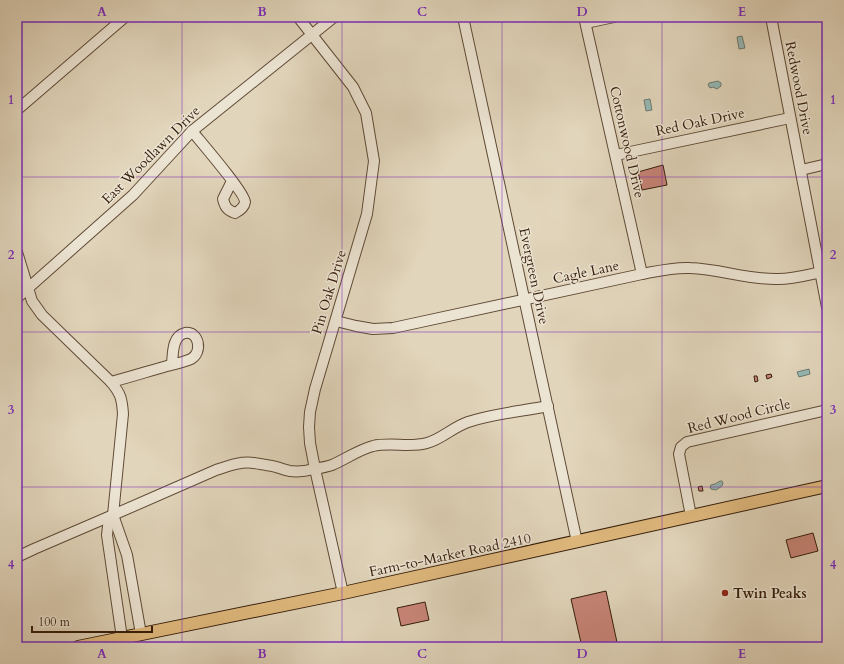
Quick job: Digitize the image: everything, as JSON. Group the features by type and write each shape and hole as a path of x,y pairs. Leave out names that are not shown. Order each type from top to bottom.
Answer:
{"main road":[{"name":"Farm-to-Market Road 2410","path":"78,647 343,593 827,486"}],"street":[{"path":"17,110 125,17"},
{"name":"Pin Oak Drive","path":"298,17 353,87 366,113 374,161 367,214 315,389 310,412 309,427 315,469 343,593"},
{"name":"East Woodlawn Drive","path":"17,298 133,195 192,131 334,17"},
{"name":"Evergreen Drive","path":"463,17 577,542"},
{"path":"585,20 614,17"},
{"name":"Redwood Drive","path":"771,17 827,307"},
{"name":"Cottonwood Drive","path":"585,20 642,274"},
{"name":"Red Oak Drive","path":"616,155 790,118"},
{"path":"192,131 232,181"},
{"path":"801,170 827,164"},
{"path":"17,252 32,301 42,315 111,382 118,390 122,401 123,414 113,515 108,526 107,535 122,638"},
{"name":"Cagle Lane","path":"336,321 373,329 393,328 673,268 690,268 756,278 778,279 799,277 821,272"},
{"path":"111,382 172,364"},
{"path":"17,557 34,548 229,465 253,463 290,471 306,471 330,466 364,449 375,446 390,444 415,445 427,443 439,438 453,429 483,418 548,406"},
{"name":"Red Wood Circle","path":"691,516 679,454 681,447 686,442 827,410"},
{"path":"113,515 127,555 141,634"}],"water":[{"path":"742,36 745,48 739,49 737,37"},
{"path":"718,81 721,83 721,86 717,89 713,87 710,88 708,85 709,83"},
{"path":"650,99 652,110 646,111 644,100"},
{"path":"809,369 810,374 799,377 797,372"},
{"path":"720,481 723,483 722,486 716,490 711,489 711,485"}],"building":[{"path":"663,165 667,185 642,190 638,172"},
{"path":"771,374 772,377 767,379 766,375"},
{"path":"754,376 757,376 758,381 755,382"},
{"path":"702,486 703,491 699,491 698,487"},
{"path":"813,533 818,551 791,558 786,540"},
{"path":"606,591 618,647 582,647 571,599"},
{"path":"425,602 429,620 401,626 397,608"}],"place":[{"name":"Twin Peaks","path":"725,593"}]}
